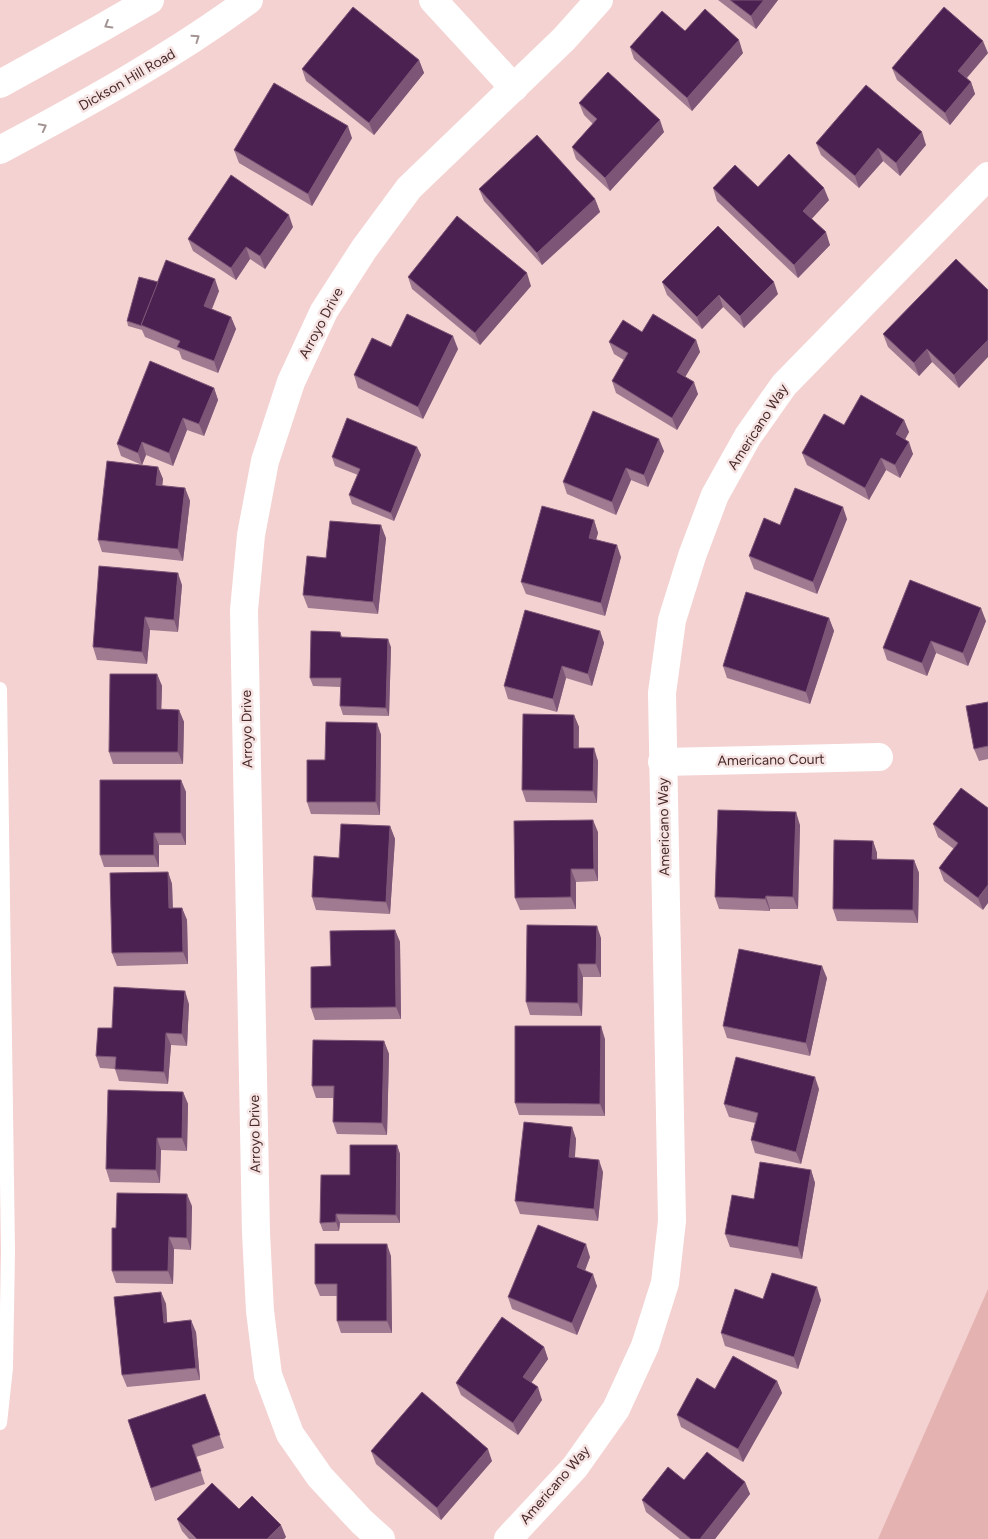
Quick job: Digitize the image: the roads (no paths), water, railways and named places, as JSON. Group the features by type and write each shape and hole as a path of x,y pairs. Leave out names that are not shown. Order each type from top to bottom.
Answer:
{"street":[{"path":"0,84 150,0"},
{"name":"Dickson Hill Road","path":"0,150 95,100 179,49 249,0"},
{"path":"433,0 514,88"},
{"name":"Arroyo Drive","path":"381,1539 362,1522 320,1477 290,1434 268,1375 260,1311 256,1233 244,610 251,535 266,461 291,382 324,311 364,249 409,188 564,39 599,0"},
{"name":"Americano Way","path":"508,1539 575,1467 616,1409 645,1346 665,1283 672,1221 662,693 672,620 692,556 715,496 748,436 784,385 983,191"},
{"name":"Americano Court","path":"662,762 879,757"}],"lane":[{"path":"0,689 8,1250 6,1368 0,1423"}]}
